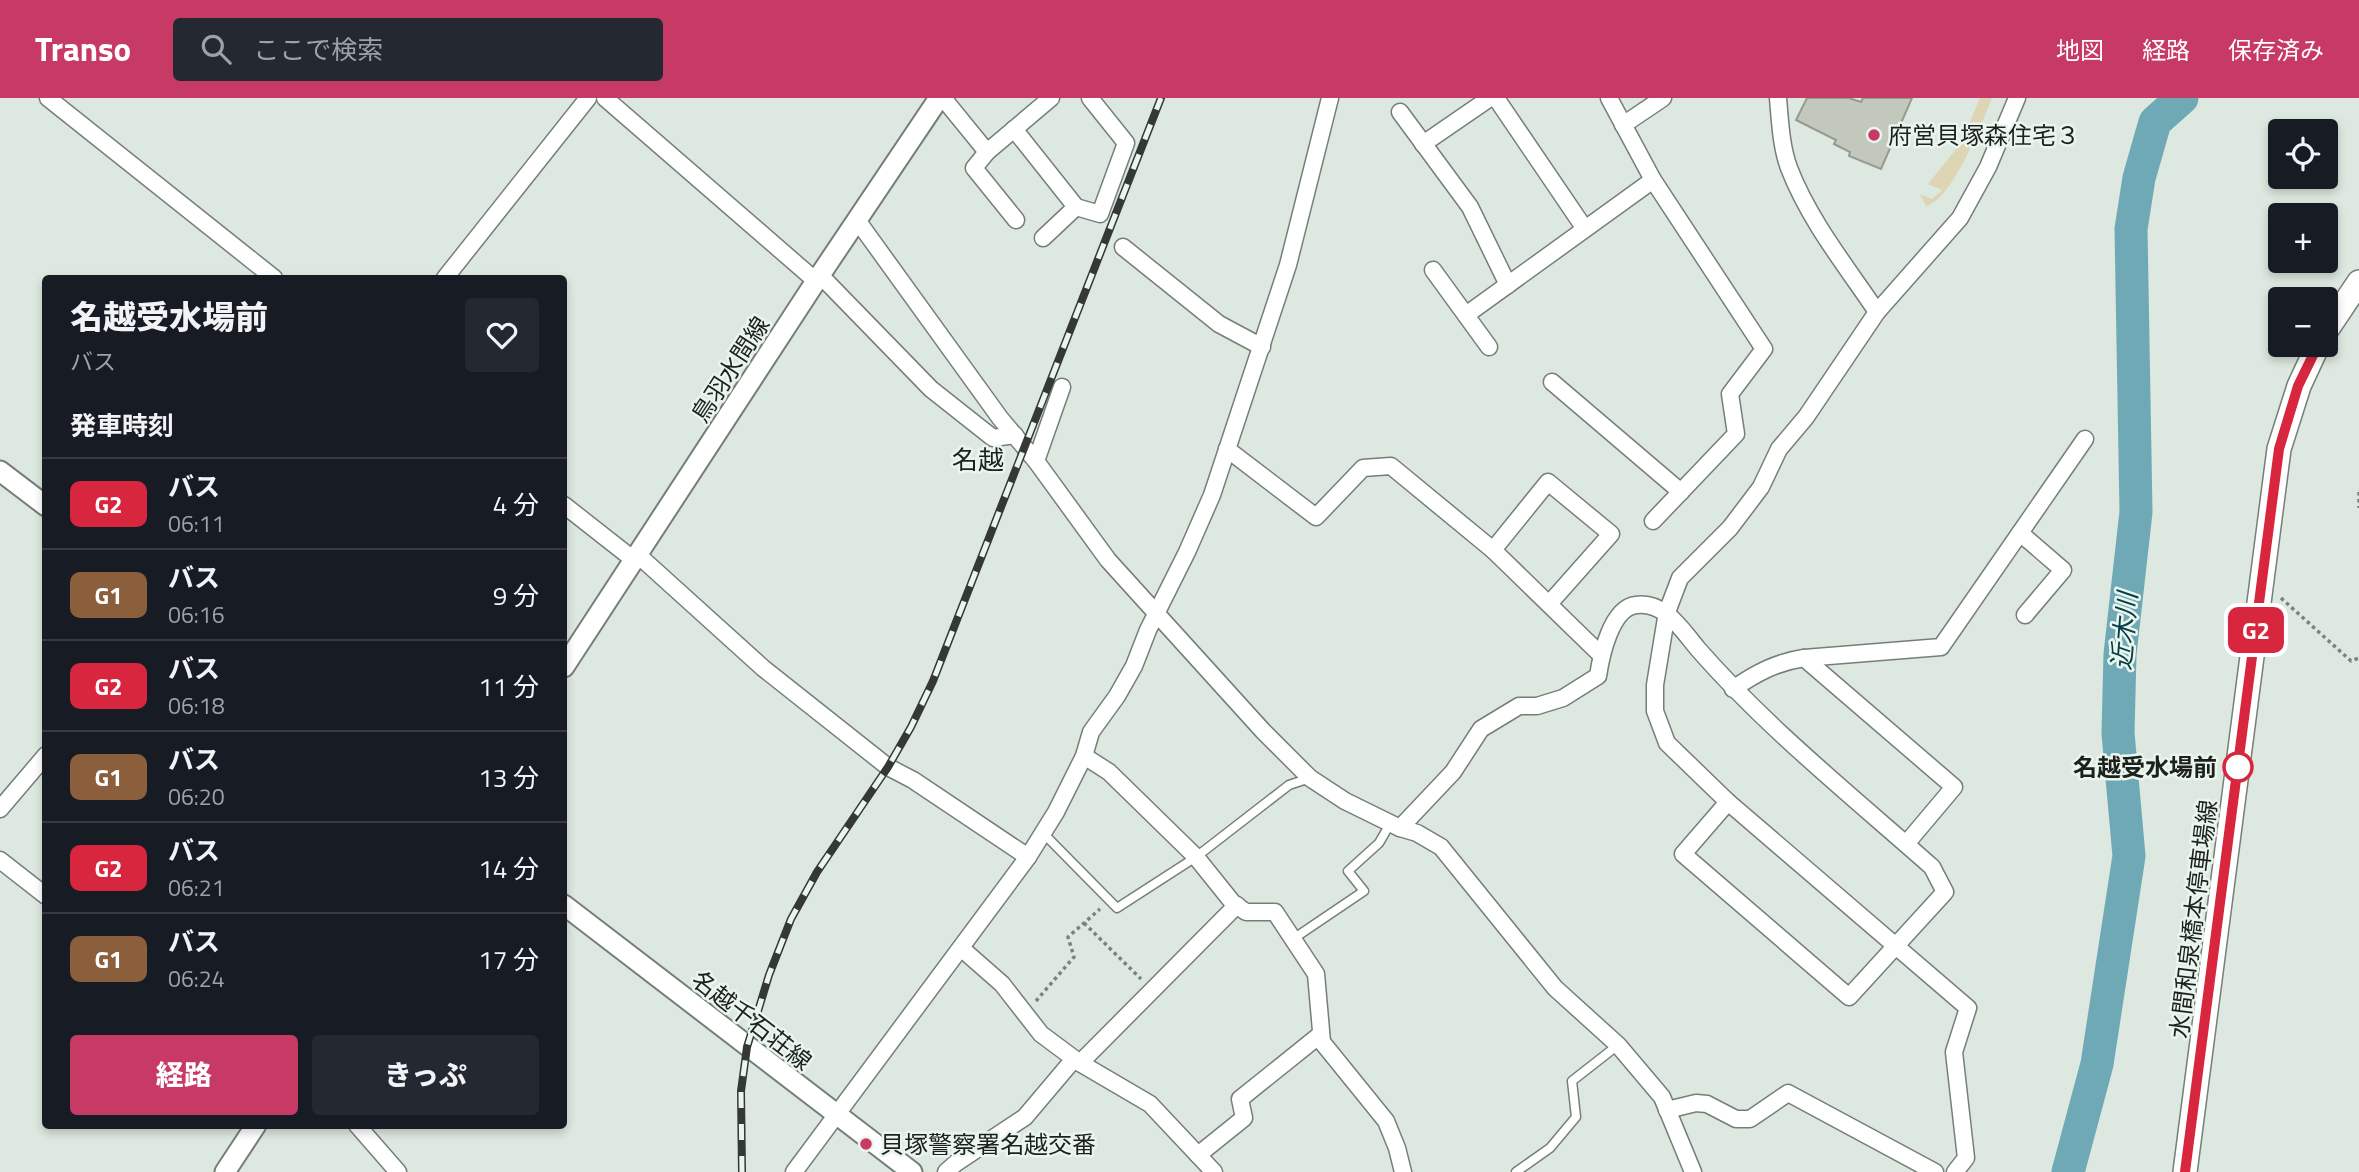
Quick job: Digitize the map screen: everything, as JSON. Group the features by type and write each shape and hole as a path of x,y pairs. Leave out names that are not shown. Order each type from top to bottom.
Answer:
{"main road":[{"path":"2338,313 2359,282"},
{"name":"水間和泉橋本停車場線","path":"2185,1172 2279,449 2298,386 2312,357"}],"street":[{"path":"48,98 270,275"},
{"path":"447,275 588,98"},
{"path":"606,98 818,278 931,389 993,438 1015,435"},
{"path":"941,98 987,152"},
{"name":"鳥羽水間線","path":"567,662 818,278 941,98"},
{"path":"1016,220 974,168 987,152 1052,98"},
{"path":"1014,129 1076,207 1100,214 1126,143 1090,98"},
{"path":"794,1172 1028,857 1084,756 1091,732 1117,696 1134,666 1147,630 1197,530 1227,449 1288,265 1329,98"},
{"path":"1423,144 1490,98"},
{"path":"1496,98 1585,229"},
{"path":"1609,98 1653,180 1764,349 1730,394 1736,434 1653,522"},
{"path":"1623,125 1663,98"},
{"path":"1778,98 1782,138 1789,167 1811,211 1877,312"},
{"path":"1955,1172 1966,1158 1954,1052 1968,1008 1728,802 1667,743 1655,712 1655,685 1667,612 1680,578 1730,528 1761,487 1779,449 1807,417 1877,312 1960,218 1988,167 2017,98"},
{"path":"1400,112 1470,207 1508,285"},
{"path":"1466,315 1653,180"},
{"path":"1043,238 1076,207"},
{"path":"857,220 1000,418 1036,461 1108,560 1263,731 1310,778 1345,801 1395,826 1417,833 1441,847 1555,988 1618,1045 1661,1097 1693,1172"},
{"path":"1123,247 1219,324 1262,346"},
{"path":"1433,270 1489,347"},
{"path":"1552,382 1681,492"},
{"path":"1036,461 1062,387"},
{"path":"1733,689 1752,675 1783,661 1941,648 2085,439"},
{"path":"1227,449 1316,517 1363,468 1391,466 1493,550 1601,655"},
{"path":"0,471 42,503"},
{"path":"1493,550 1548,482 1611,534 1549,604"},
{"path":"567,507 636,558 763,668 888,767 914,780 1028,857"},
{"path":"2020,533 2063,570 2025,615"},
{"path":"1395,826 1452,772 1481,729 1519,706 1537,706 1563,698 1598,676 1601,655 1614,623 1634,604 1667,612 1733,689 1932,867 1945,892 1849,997 1683,854 1728,802"},
{"path":"1804,658 1954,787 1906,844"},
{"path":"1084,756 1109,772 1196,857 1237,905 1246,912 1275,912 1316,974 1322,1042 1386,1121 1403,1172"},
{"path":"0,809 42,760"},
{"path":"0,860 42,893"},
{"path":"946,1172 1025,1117 1077,1061 1153,990 1237,905"},
{"name":"名越千石荘線","path":"567,907 912,1172"},
{"path":"961,948 1002,984 1041,1034 1077,1061 1150,1104 1214,1172"},
{"path":"1198,1155 1244,1118 1240,1099 1321,1034"},
{"path":"1667,1110 1696,1103 1707,1104 1736,1119 1750,1119 1788,1093 1935,1172"},
{"path":"225,1172 253,1129"},
{"path":"360,1129 398,1172"}],"lane":[{"path":"1043,833 1117,908 1196,857 1289,785 1310,778"},
{"path":"1293,939 1364,891 1348,871 1395,826"},
{"path":"1516,1172 1550,1148 1577,1117 1572,1081 1618,1045"}],"path":[{"path":"2359,492 2359,508"},
{"path":"2262,580 2351,661 2359,658"},
{"path":"1025,1014 1074,957 1068,937 1110,901"},
{"path":"1084,923 1153,990"}],"shaded area":[{"path":"1980,98 1992,98 1965,159 1946,190 1936,201 1926,206 1920,194 1932,199 1942,190 1928,184 1961,143"}],"building":[{"path":"1807,98 1849,98 1861,102 1863,98 1912,98 1881,169 1849,156 1850,152 1834,144 1836,140 1796,120"}],"waterway":[{"name":"近木川","path":"2068,1172 2097,1064 2129,856 2118,733 2120,654 2136,512 2131,229 2139,178 2155,122 2182,98"}],"railway":[{"path":"742,1172 741,1091 747,1047 769,975 791,919 817,872 888,767 933,681 1161,98"}],"bus line":[{"name":"G2","path":"2185,1172 2279,449 2298,386 2311,357"}],"place":[{"name":"府営貝塚森住宅３","path":"1874,135"},
{"name":"名越受水場前","path":"2238,767"},
{"name":"貝塚警察署名越交番","path":"866,1144"}],"district":[{"name":"名越","path":"978,459"}]}
